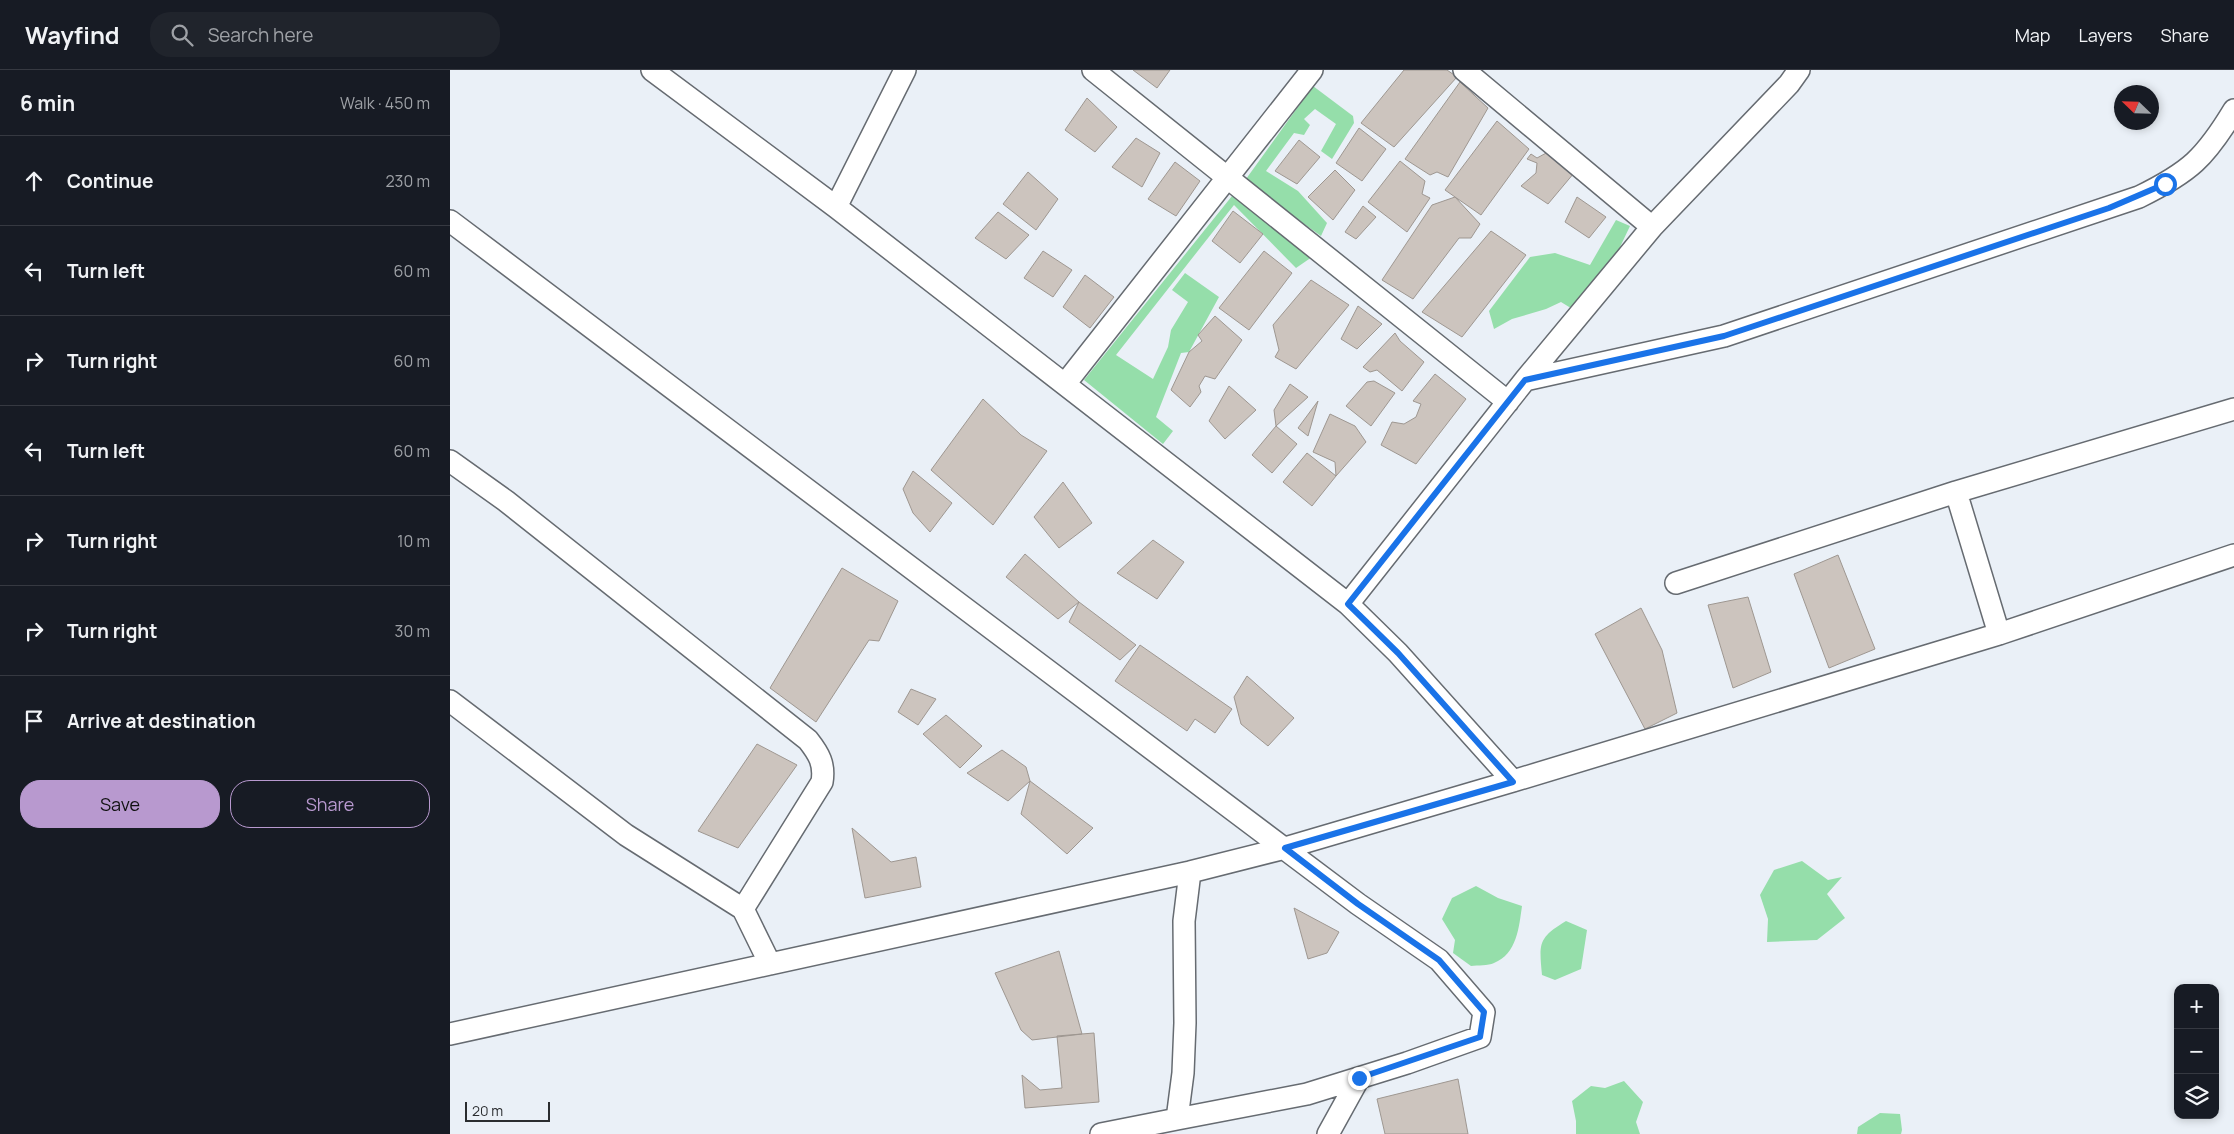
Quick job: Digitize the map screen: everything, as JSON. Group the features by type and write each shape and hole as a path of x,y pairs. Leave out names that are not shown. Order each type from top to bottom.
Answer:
{"street":[{"path":"652,70 836,207 1348,604 1398,653 1513,782"},
{"path":"836,207 905,70"},
{"path":"1093,70 1508,402"},
{"path":"1065,384 1312,70"},
{"path":"1464,70 1652,227"},
{"path":"1348,604 1525,380 1652,227 1789,84 1799,70"},
{"path":"1525,380 1724,336 2140,197 2190,168 2208,150 2234,110"},
{"path":"450,221 1358,904 1439,960 1484,1012 1480,1037 1359,1078 1307,1094 1101,1134"},
{"path":"1676,583 1956,492 2234,409"},
{"path":"450,461 506,501 808,740 820,756 824,770 822,782 743,909"},
{"path":"1956,492 1999,634"},
{"path":"450,1034 1190,872 1285,848 1513,782 1999,634 2234,555"},
{"path":"450,701 626,834 743,909 770,964"},
{"path":"1177,1119 1183,1073 1185,1023 1184,921 1190,872"},
{"path":"1328,1134 1359,1078"}],"green space":[{"path":"1313,86 1353,116 1354,123 1332,159 1321,151 1336,124 1315,109 1304,119 1310,125 1304,135 1294,133 1266,171 1298,191 1327,223 1321,236 1251,186 1246,179"},
{"path":"1232,196 1312,257 1296,268 1234,205 1116,355 1153,379 1168,347 1171,330 1188,302 1172,290 1185,273 1219,297 1189,352 1181,353 1156,417 1173,431 1163,444 1084,380"},
{"path":"1616,220 1630,226 1612,264 1574,310 1561,302 1546,309 1512,319 1494,329 1489,311 1530,257 1555,253 1590,265"},
{"path":"1802,861 1828,880 1842,877 1827,894 1845,918 1817,940 1767,942 1768,919 1760,895 1774,870"},
{"path":"1476,886 1498,898 1522,906 1516,939 1508,953 1502,959 1492,964 1471,966 1453,953 1455,940 1442,919 1452,898"},
{"path":"1566,921 1587,930 1581,969 1555,980 1542,975 1542,942 1550,932"},
{"path":"1624,1081 1643,1102 1636,1122 1640,1134 1576,1134 1576,1121 1572,1101 1591,1086 1605,1088"},
{"path":"1880,1113 1900,1114 1901,1134 1857,1134 1858,1127"}],"building":[{"path":"1133,70 1170,70 1157,88"},
{"path":"1404,70 1447,70 1457,77 1394,147 1361,123"},
{"path":"1460,82 1488,108 1448,177 1437,172 1430,175 1405,159"},
{"path":"1087,98 1117,127 1095,152 1065,130"},
{"path":"1497,121 1529,149 1481,215 1445,190"},
{"path":"1359,128 1386,149 1362,181 1336,163"},
{"path":"1136,138 1160,153 1142,187 1112,167"},
{"path":"1299,140 1320,157 1297,184 1275,171"},
{"path":"1548,152 1574,173 1548,204 1521,186 1536,173 1537,163 1527,159 1531,154 1537,158"},
{"path":"1400,161 1425,181 1422,194 1430,198 1407,232 1368,202"},
{"path":"1175,162 1200,181 1176,216 1148,199"},
{"path":"1335,170 1355,190 1333,220 1308,197"},
{"path":"1028,172 1058,199 1036,230 1003,204"},
{"path":"1455,197 1480,224 1471,238 1459,238 1413,299 1382,280 1432,205"},
{"path":"1577,197 1606,217 1589,238 1565,222"},
{"path":"1363,206 1376,217 1356,239 1345,232"},
{"path":"1233,211 1263,234 1240,263 1212,241"},
{"path":"998,212 1029,235 1006,259 975,238"},
{"path":"1491,231 1526,255 1462,337 1422,312"},
{"path":"1043,251 1072,270 1053,297 1024,278"},
{"path":"1264,251 1292,273 1249,330 1219,308"},
{"path":"1085,275 1114,297 1090,328 1063,307"},
{"path":"1311,280 1349,305 1296,369 1275,357 1279,350 1273,325"},
{"path":"1358,306 1382,324 1357,349 1341,339"},
{"path":"1215,316 1242,340 1215,379 1205,376 1199,386 1201,392 1190,407 1171,390 1189,352 1202,341 1198,335"},
{"path":"1395,333 1400,341 1424,362 1402,391 1377,370 1370,372 1363,367"},
{"path":"1435,374 1466,399 1416,464 1381,445 1392,422 1404,424 1416,417 1421,404 1413,401"},
{"path":"1374,381 1395,393 1371,426 1346,406 1367,382"},
{"path":"1290,384 1308,397 1276,426 1274,410"},
{"path":"1229,386 1256,410 1225,439 1209,421"},
{"path":"983,399 1021,435 1047,451 993,525 931,470"},
{"path":"1318,401 1308,436 1298,428"},
{"path":"1330,414 1355,426 1366,442 1336,476 1335,462 1313,452"},
{"path":"1276,426 1297,444 1272,473 1252,455"},
{"path":"1307,453 1336,476 1312,506 1283,482"},
{"path":"913,471 952,503 930,532 913,513 903,489"},
{"path":"1063,482 1092,523 1059,548 1034,517"},
{"path":"1153,540 1184,562 1157,599 1117,573"},
{"path":"1025,554 1079,602 1058,619 1006,577"},
{"path":"1838,555 1875,649 1829,668 1794,574"},
{"path":"842,568 898,601 879,641 869,640 816,722 770,688"},
{"path":"1748,597 1771,672 1733,688 1708,605"},
{"path":"1079,602 1136,645 1120,660 1069,622"},
{"path":"1641,608 1662,650 1677,713 1645,729 1595,634"},
{"path":"1140,645 1232,709 1215,733 1195,719 1187,731 1115,681"},
{"path":"1247,676 1294,718 1268,746 1241,724 1234,697"},
{"path":"911,689 936,699 918,725 898,712"},
{"path":"946,715 982,746 960,768 923,734"},
{"path":"757,744 797,765 738,848 698,831"},
{"path":"1002,750 1026,767 1030,781 1008,801 967,773"},
{"path":"1030,781 1093,828 1067,854 1021,814"},
{"path":"852,828 891,862 916,857 921,887 865,898"},
{"path":"1294,908 1339,932 1327,953 1308,959"},
{"path":"1059,951 1082,1034 1032,1040 1021,1030 995,973"},
{"path":"1094,1033 1099,1102 1025,1108 1022,1075 1040,1090 1062,1088 1057,1036"},
{"path":"1458,1079 1468,1134 1385,1134 1377,1099"}],"route":[{"path":"1359,1078 1407,1064 1480,1037 1484,1012 1439,960 1358,904 1285,848 1513,782 1398,653 1348,604 1525,380 1724,336 2109,208 2140,197 2165,184"}]}
